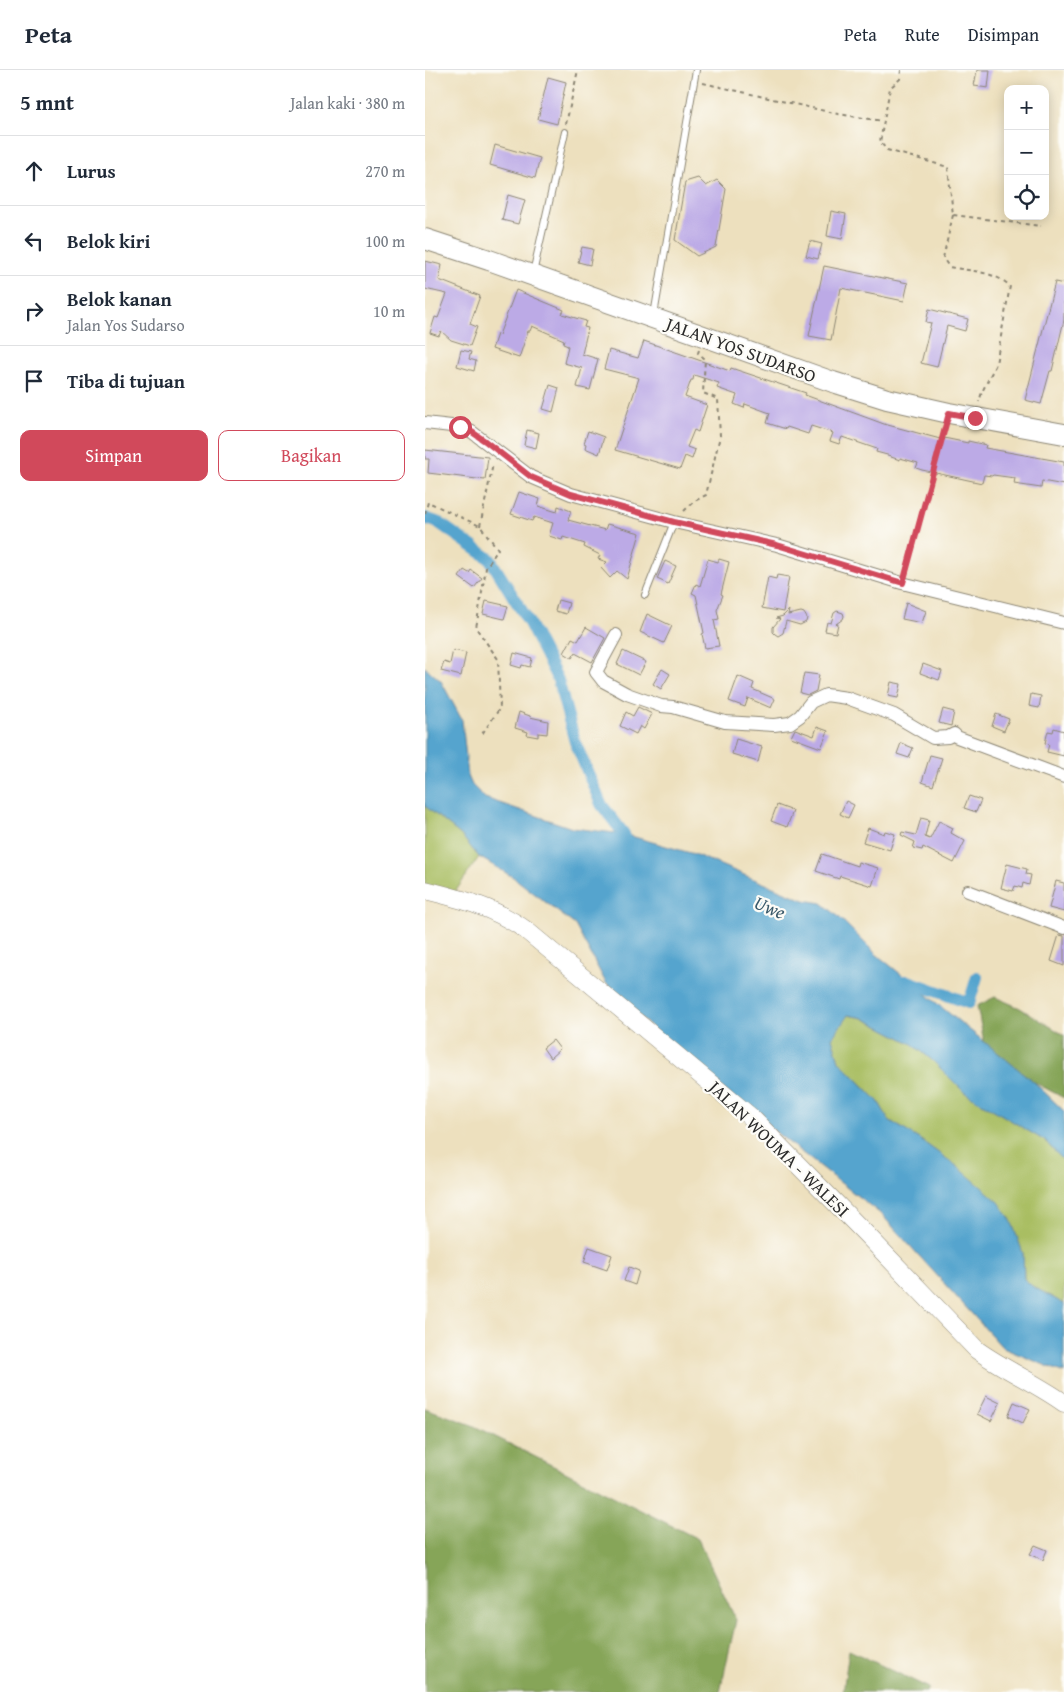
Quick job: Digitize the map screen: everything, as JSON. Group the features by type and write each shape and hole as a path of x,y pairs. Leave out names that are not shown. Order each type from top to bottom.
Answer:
{"main road":[{"name":"JALAN YOS SUDARSO","path":"425,239 703,337 887,399 949,413 1064,434"}],"street":[{"path":"425,423 460,427 472,432 518,468 546,485 571,494 674,522 777,545 903,583 1064,623"},
{"path":"616,635 597,672 603,681 627,694 661,706 673,707 725,722 774,725 790,723 800,716 811,702 826,695 847,698 894,715 933,738 949,737 954,734 957,737 1064,777"},
{"name":"JALAN WOUMA - WALESI","path":"425,890 474,903 492,910 508,917 527,931 751,1117 977,1350 997,1364 1064,1402"},
{"path":"968,891 1061,929 1064,928"}],"lane":[{"path":"653,318 696,70"},
{"path":"532,276 565,132"},
{"path":"645,595 674,522"}],"path":[{"path":"565,132 578,70"},
{"path":"901,70 900,79 890,88 880,142 887,150 948,167 953,215 943,258 949,267 1002,278 1010,286 996,364 982,392 975,418"},
{"path":"693,81 838,114 883,121"},
{"path":"953,215 1041,226"},
{"path":"674,522 693,502 706,495 720,436 718,399 703,393 705,359 698,353 703,337"},
{"path":"903,583 949,413"},
{"path":"480,526 496,450"},
{"path":"425,514 428,502 480,526 499,549 485,568 476,628 498,659 500,708 482,734"}],"green space":[{"path":"425,806 461,835 479,857 453,895 425,889"},
{"path":"995,997 1020,1008 1064,1035 1064,1098 1034,1082 984,1042 977,1006"},
{"path":"847,1015 863,1018 911,1043 932,1060 964,1092 1045,1141 1064,1161 1064,1304 1032,1286 1024,1279 1023,1253 958,1167 889,1120 878,1101 839,1061 832,1038"},
{"path":"425,1408 472,1425 698,1539 736,1620 720,1692 425,1692"},
{"path":"849,1650 929,1688 927,1692 843,1692"}],"water":[{"name":"Uwe","path":"425,667 441,681 462,720 468,776 472,785 485,798 572,828 624,834 694,854 804,900 822,903 838,916 876,954 1034,1082 1064,1111 1064,1161 1045,1141 964,1092 932,1060 911,1043 863,1018 848,1015 832,1038 839,1061 878,1101 889,1120 958,1167 999,1202 1011,1220 1023,1253 1024,1279 1032,1286 1064,1304 1064,1373 1003,1348 882,1215 778,1134 668,1044 606,983 575,925 513,877 479,857 461,835 425,806"}],"building":[{"path":"977,70 990,70 988,88 974,86"},
{"path":"548,77 566,82 557,124 538,119"},
{"path":"495,145 540,158 535,178 490,165"},
{"path":"698,178 706,186 717,180 726,189 716,247 697,256 675,240 685,182"},
{"path":"508,195 525,200 518,224 502,220"},
{"path":"831,211 846,214 842,239 827,236"},
{"path":"810,241 822,244 818,259 806,256"},
{"path":"582,247 593,249 590,265 578,262"},
{"path":"425,261 442,265 439,280 480,296 470,324 477,327 470,346 451,340 441,331 439,336 430,333 435,317 438,318 447,294 425,289"},
{"path":"824,266 908,283 904,301 841,288 831,340 809,336"},
{"path":"1055,282 1064,284 1064,320 1052,371 1050,371 1041,404 1025,400"},
{"path":"516,290 564,310 562,314 586,321 584,327 588,328 582,354 598,359 590,390 577,387 582,368 564,363 568,346 563,344 564,340 532,326 530,331 528,331 519,358 492,349"},
{"path":"929,309 968,319 965,331 947,326 937,367 921,363 931,323 926,322"},
{"path":"644,341 730,371 731,368 806,393 805,395 884,424 944,440 944,438 968,443 968,441 986,445 985,448 1064,462 1064,485 1042,481 1041,488 1014,484 1015,478 993,475 984,475 982,483 922,470 916,468 918,463 900,458 900,460 876,452 877,449 842,437 839,444 830,441 833,433 811,426 808,434 767,423 770,413 745,404 744,408 734,404 737,395 717,388 719,383 694,375 685,397 707,405 698,432 694,430 687,447 695,450 692,459 685,456 680,469 615,450 639,378 604,369 609,350 638,358"},
{"path":"461,350 471,352 469,359 476,361 474,371 457,366"},
{"path":"550,385 559,388 553,412 543,409"},
{"path":"527,430 539,433 536,448 524,445"},
{"path":"588,431 604,437 599,454 585,448 586,444 584,443"},
{"path":"425,450 488,457 485,480 428,473 429,459 425,459"},
{"path":"519,492 540,499 538,506 557,512 558,506 571,511 568,520 605,530 607,524 640,533 627,579 617,571 610,578 601,568 607,562 598,559 600,555 584,547 585,544 563,537 562,540 549,536 553,523 534,517 532,521 511,514"},
{"path":"708,559 718,562 719,559 729,562 721,594 723,595 717,610 719,619 714,620 719,646 705,648 702,634 704,633 696,595 692,593 696,584 700,586"},
{"path":"665,561 676,566 668,584 657,579"},
{"path":"464,570 469,573 471,570 482,578 474,588 459,577"},
{"path":"777,575 789,577 783,612 762,608 768,577 776,579"},
{"path":"558,600 569,603 566,614 555,611"},
{"path":"486,601 508,606 504,619 483,614"},
{"path":"906,603 926,611 922,623 902,619"},
{"path":"789,610 788,615 804,613 807,618 806,622 800,625 786,621 783,633 778,636 773,632 773,627 780,619 776,618 783,616"},
{"path":"837,611 843,613 844,616 836,624 838,624 836,633 825,631 827,622 831,623 834,613"},
{"path":"647,614 672,626 664,643 640,632"},
{"path":"586,627 605,638 592,662 575,653 572,658 564,653 572,638 578,641"},
{"path":"453,650 466,653 461,676 441,671 444,662 450,664"},
{"path":"623,651 646,662 639,675 617,664"},
{"path":"514,653 532,658 530,667 522,665 521,668 511,665"},
{"path":"923,664 942,671 939,680 920,673"},
{"path":"662,669 670,674 661,689 653,684"},
{"path":"804,673 819,675 816,691 808,695 800,693"},
{"path":"738,676 754,683 752,689 775,699 771,708 748,698 745,707 729,701"},
{"path":"891,682 901,684 898,698 888,696"},
{"path":"1031,694 1041,696 1039,708 1029,706"},
{"path":"638,707 652,714 644,729 640,726 636,734 620,726 626,712 633,716"},
{"path":"943,709 954,712 951,726 939,723"},
{"path":"519,712 530,717 548,721 547,734 538,733 538,737 527,735 528,732 515,728"},
{"path":"996,714 1009,719 1004,731 992,726"},
{"path":"817,727 828,731 821,748 791,737 795,729 814,736"},
{"path":"1054,728 1064,731 1064,756 1047,752 1049,744 1045,743 1048,731 1053,732"},
{"path":"736,739 762,747 758,762 732,754"},
{"path":"901,743 913,748 909,758 897,754"},
{"path":"930,755 942,758 933,786 922,782"},
{"path":"969,796 981,800 976,812 964,808"},
{"path":"846,801 854,805 848,818 840,814"},
{"path":"777,805 793,811 787,827 771,821"},
{"path":"921,818 929,820 925,837 930,839 939,821 953,828 951,833 965,841 954,863 923,847 922,850 913,848 915,842 901,835 902,832 916,835"},
{"path":"868,828 884,834 885,831 895,834 890,850 863,842"},
{"path":"822,854 857,866 858,862 878,868 872,886 840,876 839,879 816,871"},
{"path":"1007,864 1027,869 1026,874 1031,875 1029,885 1023,883 1022,888 1015,886 1013,891 1001,888"},
{"path":"1056,881 1064,883 1064,912 1049,908"},
{"path":"1059,935 1064,936 1064,966 1051,961"},
{"path":"553,1040 560,1049 550,1058 543,1048"},
{"path":"589,1247 612,1255 607,1270 584,1262"},
{"path":"629,1267 639,1271 635,1285 624,1281"},
{"path":"986,1396 1000,1403 991,1421 977,1414"},
{"path":"1014,1402 1030,1409 1023,1423 1008,1416"},
{"path":"1035,1545 1047,1550 1043,1560 1030,1554"}],"waterway":[{"path":"425,518 439,523 490,559 527,619 558,680 575,742 601,804 624,834 629,850"},
{"path":"893,981 908,981 969,1003 977,977"}],"route":[{"path":"460,427 472,432 485,441 531,477 571,494 674,522 777,545 903,583 949,413 975,418"}]}
